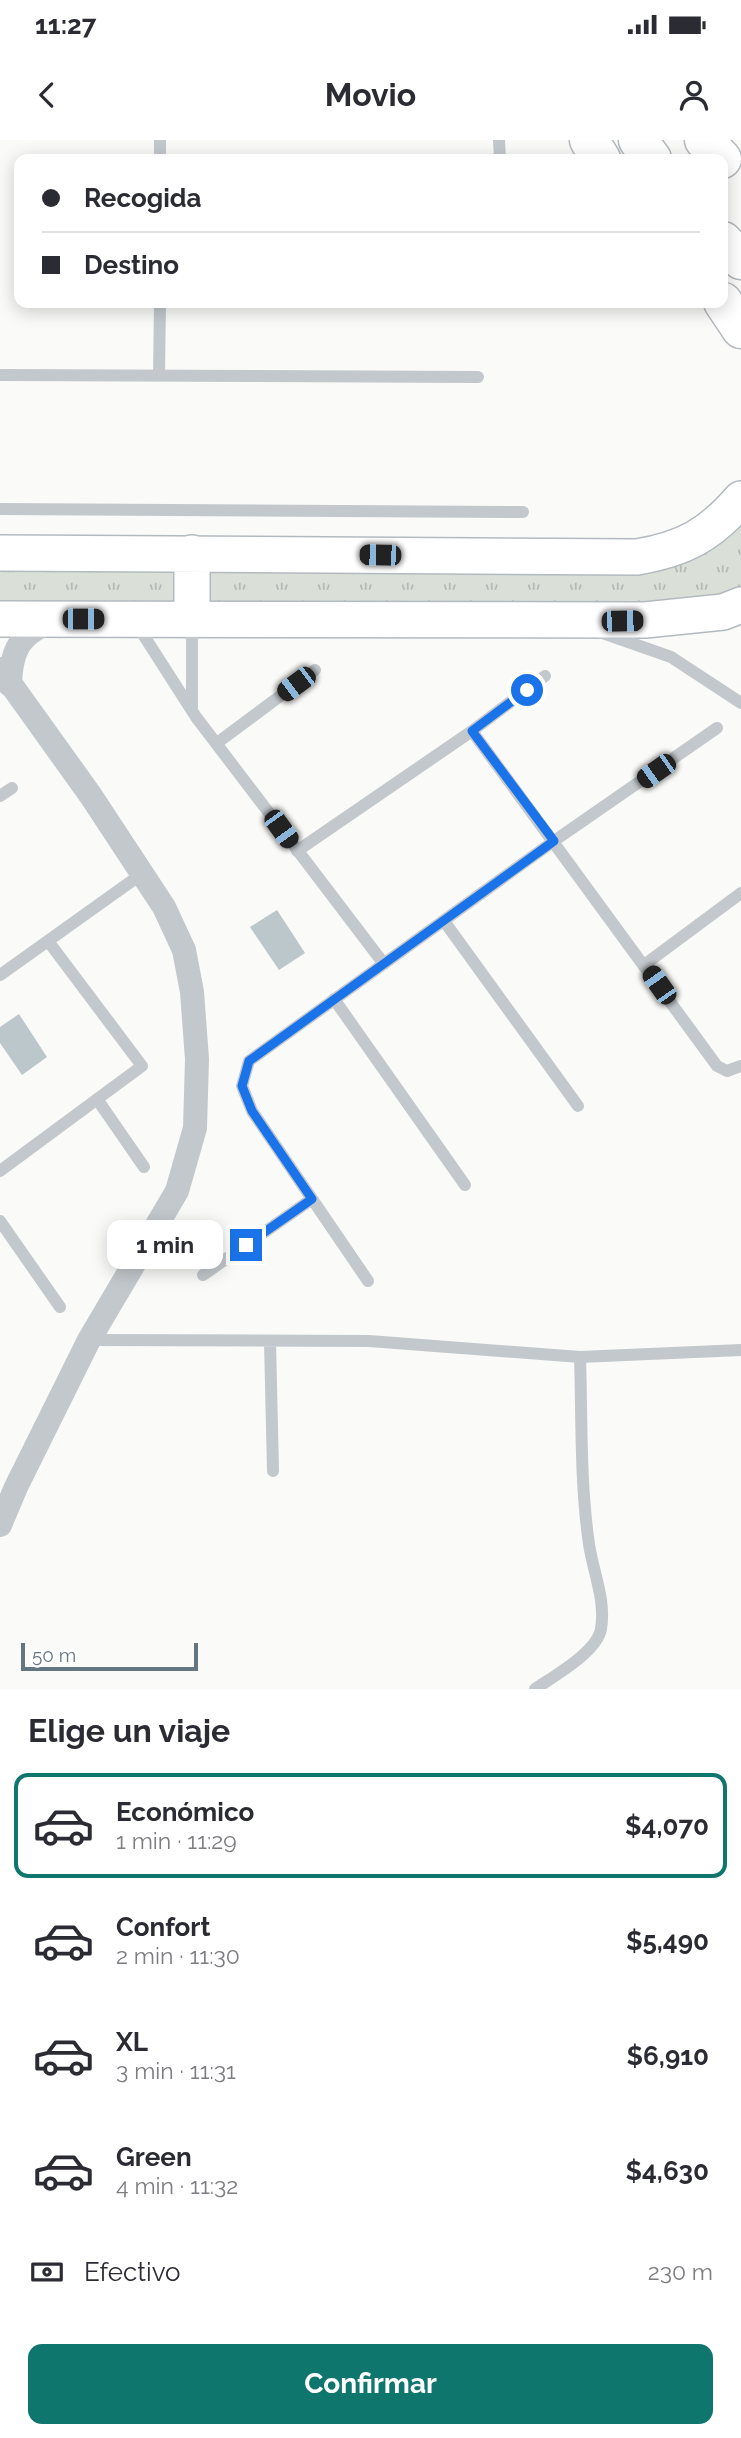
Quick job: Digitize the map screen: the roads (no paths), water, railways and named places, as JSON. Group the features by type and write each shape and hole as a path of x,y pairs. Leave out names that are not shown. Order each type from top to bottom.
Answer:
{"highway":[{"path":"704,140 717,154"},
{"path":"728,166 741,179"},
{"path":"728,246 741,260"},
{"path":"727,308 741,329"}],"main road":[{"path":"0,553 636,557 668,552 697,539 722,521 741,499"},
{"path":"192,554 192,619"},
{"path":"0,619 645,620 723,611 741,605"}],"street":[{"path":"0,1525 89,1340 177,1191 195,1128 197,1059 192,992 184,950 164,907 143,873 5,677 20,642 37,627 58,619"}],"lane":[{"path":"159,375 160,308"},
{"path":"0,374 478,377"},
{"path":"0,509 523,512"},
{"path":"133,619 196,717 384,964"},
{"path":"192,619 192,708"},
{"path":"578,621 611,637 671,657 741,703"},
{"path":"217,743 316,670"},
{"path":"297,851 472,731 545,676"},
{"path":"368,1281 252,1111 242,1086 249,1061 554,841 717,728"},
{"path":"472,731 717,1066 727,1071 741,1066"},
{"path":"0,796 12,788"},
{"path":"0,975 143,873"},
{"path":"644,964 741,893"},
{"path":"444,921 578,1107"},
{"path":"0,1171 142,1066 48,941"},
{"path":"334,999 465,1185"},
{"path":"97,1099 144,1167"},
{"path":"202,1275 312,1199"},
{"path":"0,1221 60,1307"},
{"path":"89,1340 369,1341 580,1357 741,1350"},
{"path":"270,1341 273,1471"},
{"path":"535,1689 580,1659 601,1631 601,1595 589,1545 583,1480 580,1357"}]}
